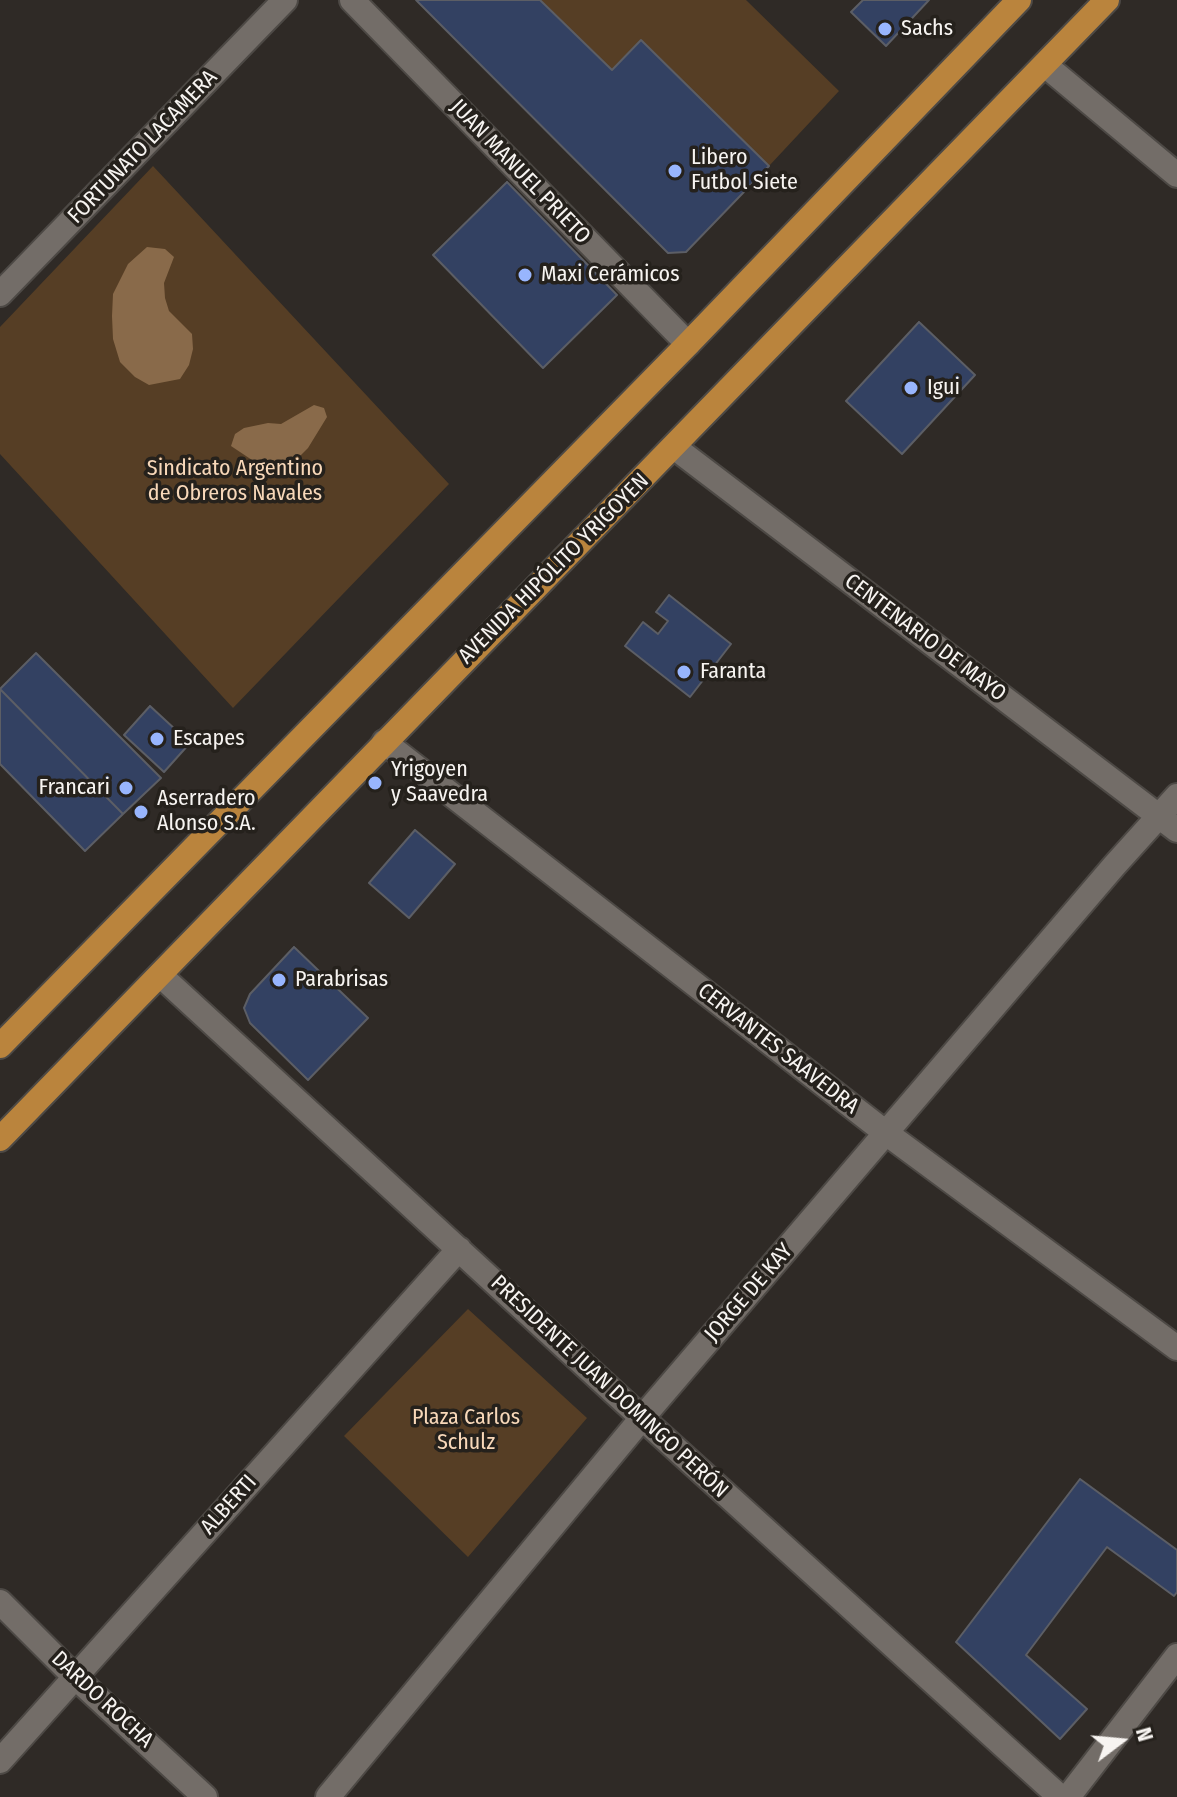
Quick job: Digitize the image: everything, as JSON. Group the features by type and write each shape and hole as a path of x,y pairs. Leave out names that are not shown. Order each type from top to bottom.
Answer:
{"main road":[{"name":"AVENIDA HIPÓLITO YRIGOYEN","path":"0,1139 1107,0"},
{"path":"0,1046 688,344 1008,4"}],"street":[{"name":"FORTUNATO LACAMERA","path":"0,294 285,0"},
{"name":"JUAN MANUEL PRIETO","path":"352,0 688,344"},
{"path":"1045,65 1177,175"},
{"name":"CENTENARIO DE MAYO","path":"674,447 1168,823"},
{"name":"CERVANTES SAAVEDRA","path":"384,742 886,1133 1177,1348"},
{"name":"JORGE DE KAY","path":"328,1797 642,1418 886,1133 1168,823 1177,796"},
{"name":"PRESIDENTE JUAN DOMINGO PERÓN","path":"160,975 1060,1797"},
{"name":"ALBERTI","path":"0,1761 459,1249"},
{"name":"DARDO ROCHA","path":"0,1602 75,1677 205,1797"},
{"path":"1068,1797 1177,1656"}],"green space":[{"name":"Libero Futbol Siete","path":"416,0 746,0 839,91 769,166 668,253"},
{"name":"Sindicato Argentino de Obreros Navales","path":"153,166 449,484 233,708 0,454 0,327"},
{"name":"Plaza Carlos Schulz","path":"468,1309 587,1418 468,1557 344,1436"}],"shaded area":[{"path":"147,247 165,249 174,257 164,283 165,298 169,311 192,334 193,349 189,365 180,379 149,385 135,377 120,362 113,339 112,316 113,294 128,264"},
{"path":"314,405 324,408 327,417 308,448 291,465 278,470 261,466 231,446 235,434 244,428 281,424"}],"building":[{"name":"Libero Futbol Siete","path":"416,0 540,0 612,70 641,40 769,166 686,252 668,253"},
{"name":"Sachs","path":"863,0 929,0 886,46 851,12"},
{"name":"Maxi Cerámicos","path":"507,182 617,295 543,368 433,255"},
{"name":"Igui","path":"919,322 975,375 902,454 846,401"},
{"name":"Faranta","path":"669,595 731,644 690,697 625,646 643,622 658,634 668,621 656,612"},
{"path":"36,653 161,778 123,814 0,689"},
{"path":"0,689 123,814 85,851 0,764"},
{"name":"Escapes","path":"150,706 190,743 164,772 124,735"},
{"path":"415,830 455,864 409,918 369,883"},
{"path":"294,947 368,1018 308,1080 250,1023 244,1008 250,994"},
{"path":"1080,1479 1177,1550 1177,1592 1174,1596 1107,1547 1026,1655 1087,1709 1060,1739 956,1642"}],"place":[{"name":"Sachs","path":"885,29"},
{"name":"Libero Futbol Siete","path":"675,171"},
{"name":"Maxi Cerámicos","path":"525,275"},
{"name":"Igui","path":"911,388"},
{"name":"Faranta","path":"684,672"},
{"name":"Escapes","path":"157,739"},
{"name":"Yrigoyen y Saavedra","path":"375,783"},
{"name":"Francari","path":"126,788"},
{"name":"Aserradero Alonso S.A.","path":"141,812"},
{"name":"Parabrisas","path":"279,980"}]}
